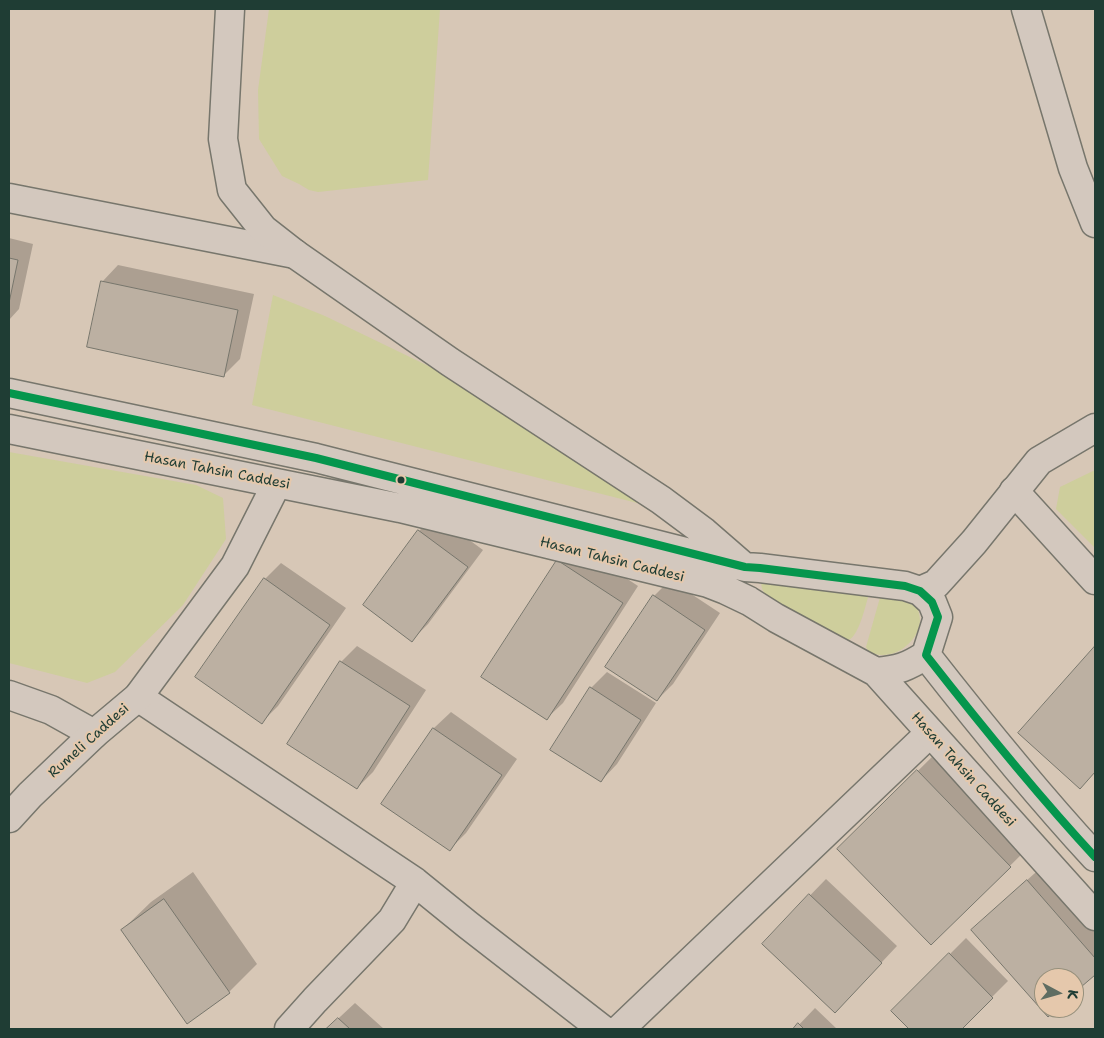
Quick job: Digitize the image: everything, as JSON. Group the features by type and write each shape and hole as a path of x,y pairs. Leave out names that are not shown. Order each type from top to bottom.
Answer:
{"street":[{"path":"230,9 223,139 232,190 262,229 450,362 662,500 704,532 745,567 739,576 739,589 749,601"},
{"path":"1026,9 1073,168 1095,223"},
{"path":"9,198 295,254"},
{"name":"Hasan Tahsin Caddesi","path":"9,393 316,458 745,567 905,586 920,591"},
{"path":"938,617 932,602 920,591 936,584 974,542 1039,461 1095,428"},
{"name":"Hasan Tahsin Caddesi","path":"9,429 400,508 726,590 876,672 1095,916"},
{"name":"Rumeli Caddesi","path":"9,818 30,795 94,734 138,697 235,566 277,483"},
{"path":"1014,491 1095,580"},
{"path":"876,672 893,671 911,665 926,655 938,617 974,542"},
{"path":"926,655 975,719 1060,819 1095,856"},
{"path":"9,695 50,710 94,734"},
{"path":"138,697 415,882 602,1029"},
{"path":"620,1029 930,733"},
{"path":"289,1029 392,920 415,882"}],"green space":[{"path":"269,9 440,9 428,180 318,192 309,190 282,176 259,139 258,90"},
{"path":"273,295 325,316 445,374 540,435 641,504 252,405"},
{"path":"9,452 196,485 223,498 226,539 183,605 115,672 87,683 9,663"},
{"path":"1095,470 1095,548 1056,509 1060,487"},
{"path":"762,579 870,590 859,625 853,637 847,640 802,618 768,597 761,585"},
{"path":"889,591 917,605 920,621 919,628 912,640 895,653 878,655 869,652 866,647 881,594"}],"building":[{"path":"9,258 18,260 9,303"},
{"path":"101,281 238,310 224,377 87,347"},
{"path":"418,530 468,567 412,642 363,605"},
{"path":"557,560 623,603 547,720 481,677"},
{"path":"264,578 330,625 262,724 195,677"},
{"path":"653,595 705,630 657,701 605,667"},
{"path":"1095,646 1095,772 1080,789 1018,733"},
{"path":"340,661 410,706 357,789 287,744"},
{"path":"590,687 641,720 601,782 550,750"},
{"path":"433,728 502,775 450,851 381,804"},
{"path":"917,770 1011,867 931,945 837,849"},
{"path":"1027,880 1095,958 1095,975 1084,984 1084,968 1034,968 1034,1001 971,930"},
{"path":"809,894 882,963 835,1013 762,944"},
{"path":"164,899 230,993 187,1024 121,930"},
{"path":"949,953 993,998 962,1029 909,1029 891,1011"},
{"path":"338,1018 350,1029 326,1029"},
{"path":"798,1023 804,1029 793,1029"}],"transit line":[{"path":"9,393 316,458 745,567 905,586 920,591 932,602 938,617 926,655 1008,758 1095,857"}]}
